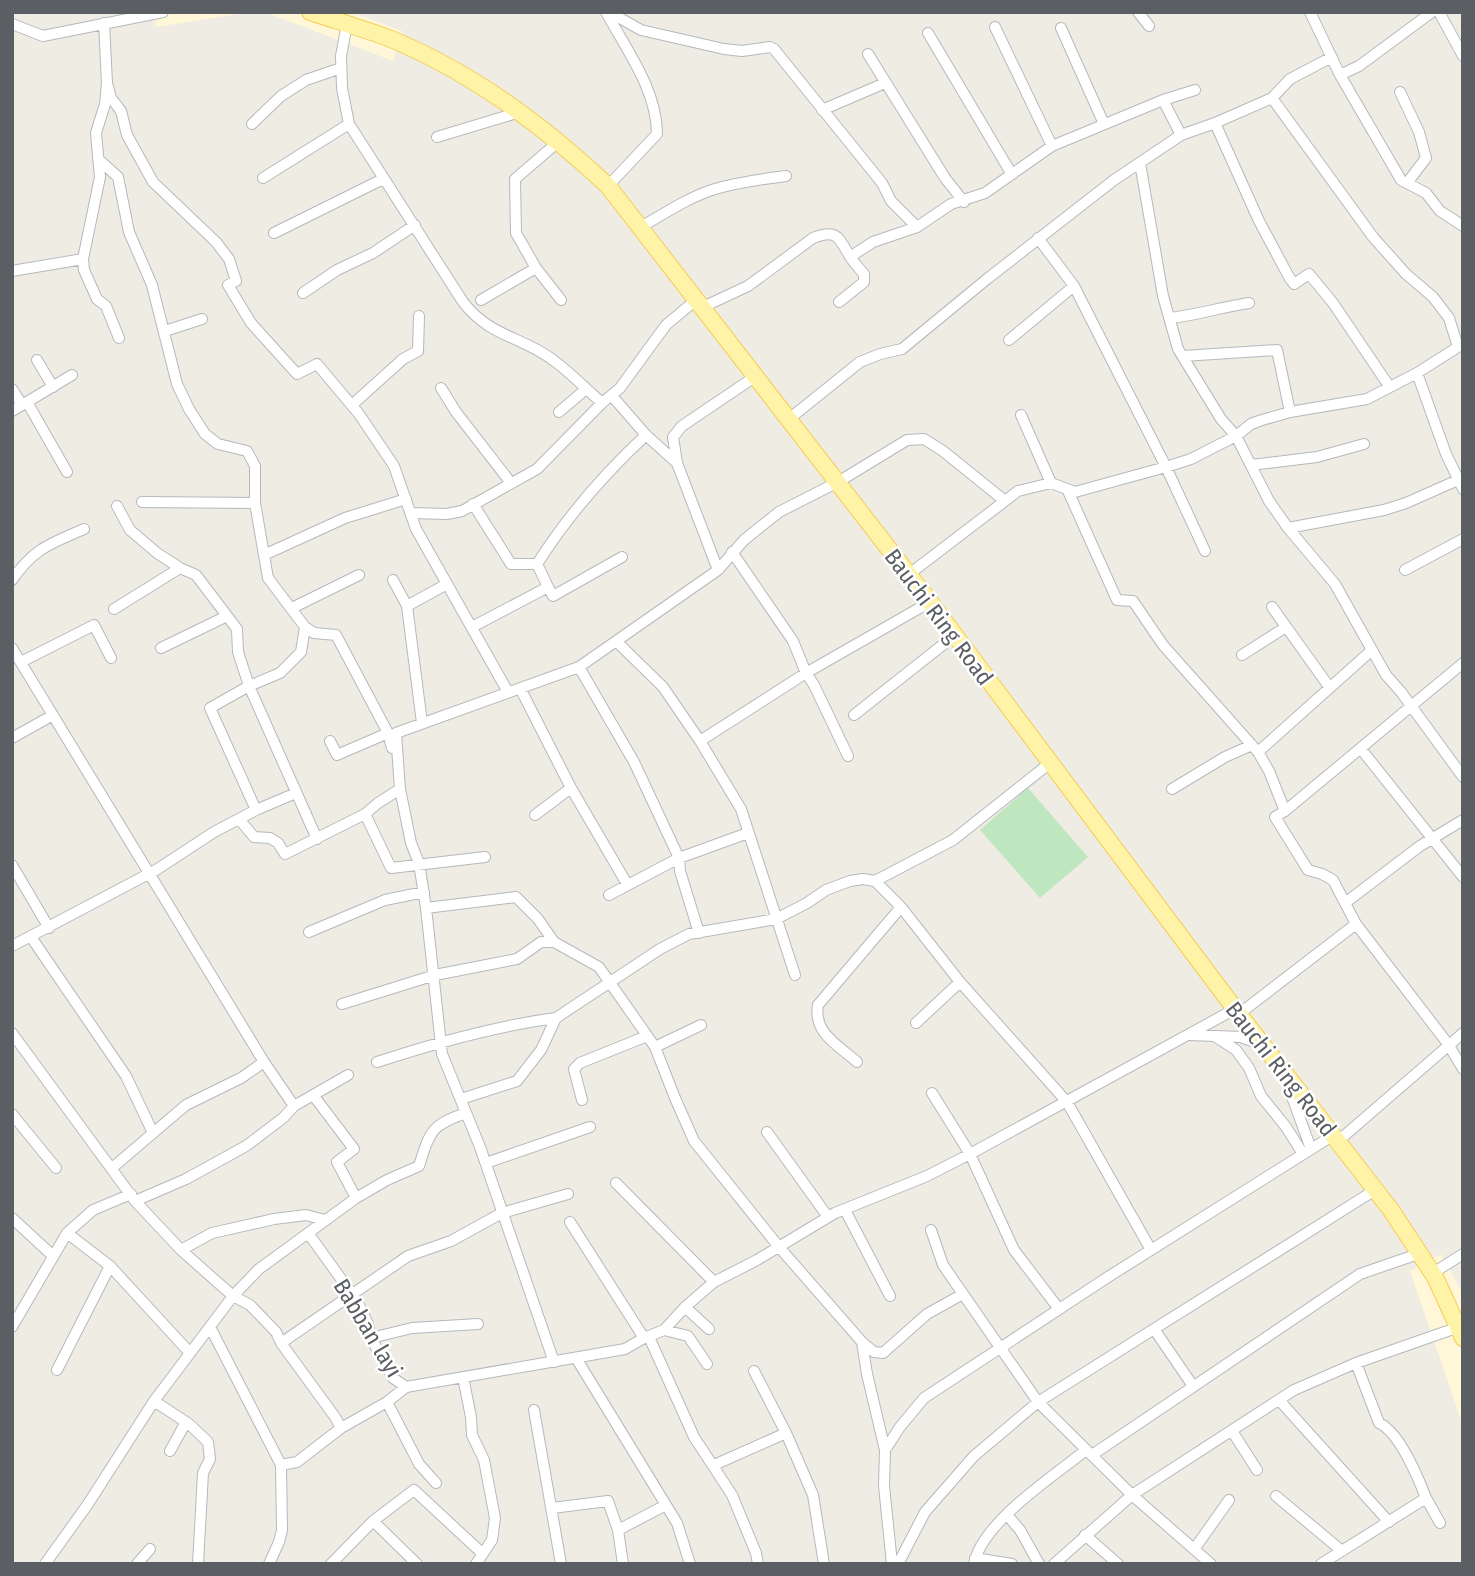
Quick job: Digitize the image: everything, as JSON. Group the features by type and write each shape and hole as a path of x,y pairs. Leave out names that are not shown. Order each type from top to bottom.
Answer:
{"main road":[{"name":"Bauchi Ring Road","path":"310,12 389,39 426,55 480,85 520,111 607,186 700,302 930,602 1237,1012 1375,1190 1421,1253 1461,1333"}],"street":[{"path":"12,24 43,36 163,12"},
{"path":"607,12 641,30 724,49 742,51 770,47 881,183 891,201 917,227"},
{"path":"607,12 640,74 657,124 657,134 607,186"},
{"path":"1138,12 1149,26"},
{"path":"1310,12 1340,75 1401,180 1426,193 1440,211 1463,226"},
{"path":"1340,75 1359,66 1432,12"},
{"path":"1439,12 1463,56"},
{"path":"104,23 107,83 105,104 96,133 100,177 83,259 84,270 97,299 106,306 119,338"},
{"path":"346,24 341,68 349,124 475,318 552,359 586,389 607,399 677,464"},
{"path":"995,27 1052,146"},
{"path":"1061,28 1104,124"},
{"path":"928,33 1011,173"},
{"path":"867,54 945,178 964,202"},
{"path":"789,419 860,362 902,349 1038,238 1114,180 1181,135 1272,98 1290,79 1332,57"},
{"path":"253,124 281,96 306,80 341,68"},
{"path":"107,83 111,98 121,111 127,135 153,182 216,242 229,259 236,281 228,285 251,323 297,374 317,364 352,405 394,466 416,529 508,692"},
{"path":"822,110 885,83"},
{"path":"850,257 873,242 917,227 951,204 985,193 1052,146 1163,100 1195,90"},
{"path":"1400,92 1419,132 1426,158 1407,183"},
{"path":"908,575 1018,491 1051,483 1075,492 1191,459 1236,436 1251,424 1290,412 1367,398 1417,373 1458,347 1449,318 1433,297 1406,274 1373,237 1272,98"},
{"path":"1163,100 1181,135"},
{"path":"438,137 520,111"},
{"path":"1215,123 1259,221 1289,278 1294,284 1309,274 1333,303 1389,386"},
{"path":"263,178 349,124"},
{"path":"558,142 515,179 516,233 536,268 561,300"},
{"path":"98,159 118,177 129,232 152,285 177,384 189,409 205,434 218,444 247,451 255,466 255,503 268,578 305,627 314,633 336,635 388,733 424,892 442,1054 486,1163 554,1362"},
{"path":"1140,163 1163,296 1178,349 1221,419 1236,436 1269,501 1335,584 1386,675 1463,776"},
{"path":"641,227 677,206 713,190 746,181 786,176"},
{"path":"274,233 383,179"},
{"path":"303,293 337,270 373,253 415,225"},
{"path":"411,513 447,514 461,511 537,469 620,388 666,325 700,302 748,286 813,238 825,233 839,238 864,274 864,282 839,302"},
{"path":"1038,238 1073,286 1166,467 1205,551"},
{"path":"12,271 83,259"},
{"path":"481,300 536,268"},
{"path":"1009,341 1073,286"},
{"path":"1170,318 1249,303"},
{"path":"352,405 403,359 418,351 419,316"},
{"path":"164,331 202,319"},
{"path":"1183,356 1277,350 1290,412"},
{"path":"37,360 53,387"},
{"path":"1288,528 1384,510 1406,503 1460,476 1417,373"},
{"path":"20,406 72,375"},
{"path":"718,570 677,464 673,437 682,426 756,376"},
{"path":"440,388 511,483"},
{"path":"12,389 20,406 67,472"},
{"path":"559,412 586,389"},
{"path":"1021,415 1051,483"},
{"path":"537,564 554,536 623,457 646,435"},
{"path":"397,770 396,733 579,667 718,570 744,540 779,512 838,482 907,440 924,439 943,451 1005,502"},
{"path":"1251,465 1317,457 1364,444"},
{"path":"1068,491 1117,600 1133,601 1163,645 1255,749 1269,771 1285,811"},
{"path":"264,555 345,519 406,499"},
{"path":"142,502 255,503"},
{"path":"473,504 511,564 537,564"},
{"path":"117,506 131,530 157,553 195,575 237,629 238,652 249,686 317,839"},
{"path":"12,580 26,559 45,546 83,529"},
{"path":"1405,570 1463,539"},
{"path":"732,552 793,641 848,756"},
{"path":"537,564 553,596 622,557"},
{"path":"114,609 180,568"},
{"path":"292,608 359,575"},
{"path":"393,580 407,606 422,723"},
{"path":"407,606 447,584"},
{"path":"472,627 548,587"},
{"path":"700,741 806,673 930,602"},
{"path":"1272,607 1330,688"},
{"path":"161,648 227,616"},
{"path":"21,662 94,625 111,658"},
{"path":"256,810 210,708 249,686 280,673 301,652 305,627"},
{"path":"1242,655 1286,627"},
{"path":"854,715 954,636"},
{"path":"617,642 663,687 741,809 795,975"},
{"path":"12,648 264,1062 294,1106"},
{"path":"1172,789 1224,757 1255,749 1372,650"},
{"path":"1463,663 1410,704 1362,749 1275,817 1308,870 1334,880 1356,924 1448,1044 1463,1069"},
{"path":"579,667 634,762 678,858 699,933"},
{"path":"520,688 571,788 627,884"},
{"path":"12,738 53,715"},
{"path":"330,741 337,755 388,733"},
{"path":"1362,749 1463,877"},
{"path":"875,881 953,840 1050,763"},
{"path":"536,815 571,788"},
{"path":"239,820 257,839 271,838 278,843 284,855 365,814 400,789"},
{"path":"12,946 149,873 214,832 296,793"},
{"path":"365,814 391,868 485,857"},
{"path":"1345,904 1433,837 1463,820"},
{"path":"609,895 678,858 748,833"},
{"path":"12,865 49,928"},
{"path":"377,1062 440,1042 531,1021 556,1018 660,949 689,934 776,919 826,890 850,881 875,881 901,907 960,982 1067,1101 1151,1250"},
{"path":"309,932 385,900 424,892"},
{"path":"426,908 516,897 538,919 554,942 599,967 655,1046 674,1098 694,1141 779,1247 862,1342 874,1352 883,1353 927,1314 963,1294"},
{"path":"857,1062 822,1031 816,1018 818,1005 901,907"},
{"path":"281,1465 297,1462 341,1428 387,1402 406,1387 625,1349 664,1330 714,1282 828,1217 927,1176 1189,1035 1237,1012 1356,924"},
{"path":"31,937 126,1076 153,1133"},
{"path":"342,1004 435,975 517,959 541,942 554,942"},
{"path":"916,1023 960,982"},
{"path":"461,1099 517,1080 541,1049 556,1018"},
{"path":"655,1046 701,1025"},
{"path":"12,1033 133,1197 181,1250 233,1296 250,1305 276,1332 341,1428"},
{"path":"885,1450 924,1398 1307,1151 1335,1139 1463,1033"},
{"path":"1189,1035 1241,1037 1262,1045"},
{"path":"582,1100 574,1069 580,1063 647,1036"},
{"path":"1216,1037 1236,1050 1249,1068 1261,1096 1307,1151"},
{"path":"112,1168 186,1105 241,1078 264,1062"},
{"path":"1282,1071 1307,1151"},
{"path":"12,1326 67,1233 93,1210 186,1179 246,1146 283,1118 294,1106 348,1075"},
{"path":"932,1093 970,1154 1014,1250 1059,1309"},
{"path":"313,1095 354,1149 337,1162 356,1198"},
{"path":"45,1564 88,1504 154,1401 233,1296 259,1269 324,1220 387,1180 419,1166 429,1135 443,1121 466,1113"},
{"path":"12,1114 56,1168"},
{"path":"486,1163 590,1127"},
{"path":"766,1132 828,1217"},
{"path":"616,1183 714,1282"},
{"path":"898,1564 925,1512 974,1457 1038,1402 1375,1190"},
{"path":"281,1342 408,1255 451,1241 502,1213 568,1194"},
{"path":"845,1209 890,1296"},
{"path":"181,1250 212,1233 274,1219 306,1215 324,1220"},
{"path":"12,1218 53,1256"},
{"path":"570,1222 647,1337 694,1437 733,1496 758,1564"},
{"path":"931,1230 943,1265 1038,1402 1132,1495 1211,1564"},
{"path":"67,1233 110,1266 190,1353"},
{"name":"Babban layi","path":"307,1233 357,1301 368,1324 371,1338 393,1378 406,1387"},
{"path":"1012,1564 975,1561 989,1532 1089,1453 1360,1274 1421,1253"},
{"path":"1433,1273 1463,1254"},
{"path":"57,1370 110,1266"},
{"path":"685,1307 709,1329"},
{"path":"371,1338 412,1328 478,1324"},
{"path":"210,1326 281,1465 282,1530 269,1564"},
{"path":"1154,1329 1193,1386"},
{"path":"664,1330 688,1336 706,1364"},
{"path":"1054,1564 1132,1495 1294,1390 1356,1363 1461,1333"},
{"path":"862,1342 885,1450 884,1486 892,1564"},
{"path":"576,1358 677,1523 690,1564"},
{"path":"1356,1363 1379,1423 1386,1426 1397,1439 1440,1523"},
{"path":"754,1371 786,1433 813,1496 824,1564"},
{"path":"463,1377 472,1435 484,1460 495,1518 492,1540 476,1564"},
{"path":"1279,1400 1389,1522"},
{"path":"154,1401 186,1422 208,1442 211,1459 203,1473 198,1564"},
{"path":"387,1402 419,1464 436,1483"},
{"path":"534,1410 561,1564"},
{"path":"170,1451 186,1422"},
{"path":"1232,1431 1257,1470"},
{"path":"714,1465 786,1433"},
{"path":"331,1564 373,1521 414,1490 483,1554"},
{"path":"1276,1496 1342,1551"},
{"path":"1321,1564 1426,1498"},
{"path":"1195,1548 1229,1500"},
{"path":"552,1508 608,1501 618,1530 623,1564"},
{"path":"618,1530 666,1505"},
{"path":"1007,1516 1020,1530 1039,1564"},
{"path":"373,1521 417,1564"},
{"path":"1085,1535 1118,1564"},
{"path":"137,1564 150,1549"}],"shaded area":[{"path":"154,12 252,12 156,27"},
{"path":"265,12 352,12 402,31 393,61"},
{"path":"1441,1254 1463,1294 1463,1426 1410,1271"}],"green space":[{"path":"1028,788 1088,857 1040,898 980,830"}]}
